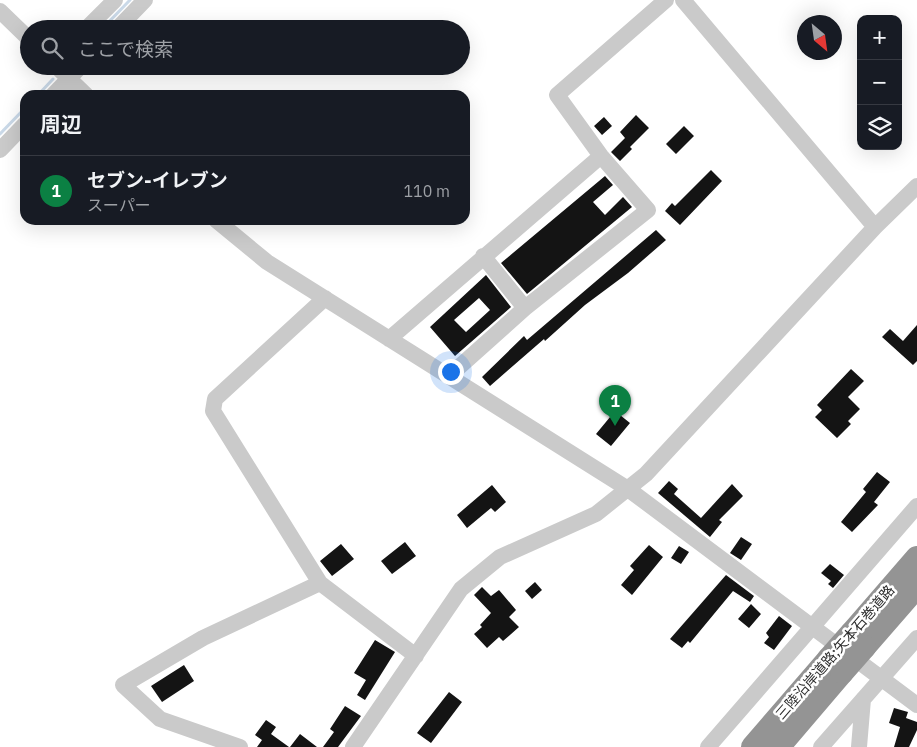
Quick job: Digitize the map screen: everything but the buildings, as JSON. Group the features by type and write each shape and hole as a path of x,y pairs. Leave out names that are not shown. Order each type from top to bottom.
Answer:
{"highway":[{"name":"三陸沿岸道路;矢本石巻道路","path":"778,747 917,558"},
{"name":"三陸沿岸道路;矢本石巻道路","path":"858,640 917,586"},
{"name":"三陸沿岸道路;矢本石巻道路","path":"753,747 836,666"}],"street":[{"path":"95,20 115,0"},
{"path":"126,20 145,0"},
{"path":"449,376 525,308 648,210 601,156 557,95 666,0"},
{"path":"683,0 876,227"},
{"path":"0,11 20,30"},
{"path":"66,75 81,90"},
{"path":"58,90 72,75"},
{"path":"0,150 20,129"},
{"path":"389,339 601,156"},
{"path":"353,747 416,656 449,604 462,589 487,566 517,549 584,521 646,474 876,227 917,186"},
{"path":"222,225 267,262 628,489 917,704"},
{"path":"483,256 525,308"},
{"path":"325,298 215,399 212,404 212,411 320,583 416,656"},
{"path":"708,747 917,506"},
{"path":"240,747 160,719 123,685 204,638 320,583"},
{"path":"821,747 917,638"},
{"path":"859,747 863,699"}],"waterway":[{"path":"111,20 130,0"},
{"path":"43,90 53,79"},
{"path":"0,134 20,113"}],"place":[{"name":"セブン-イレブン","path":"615,426"}]}
